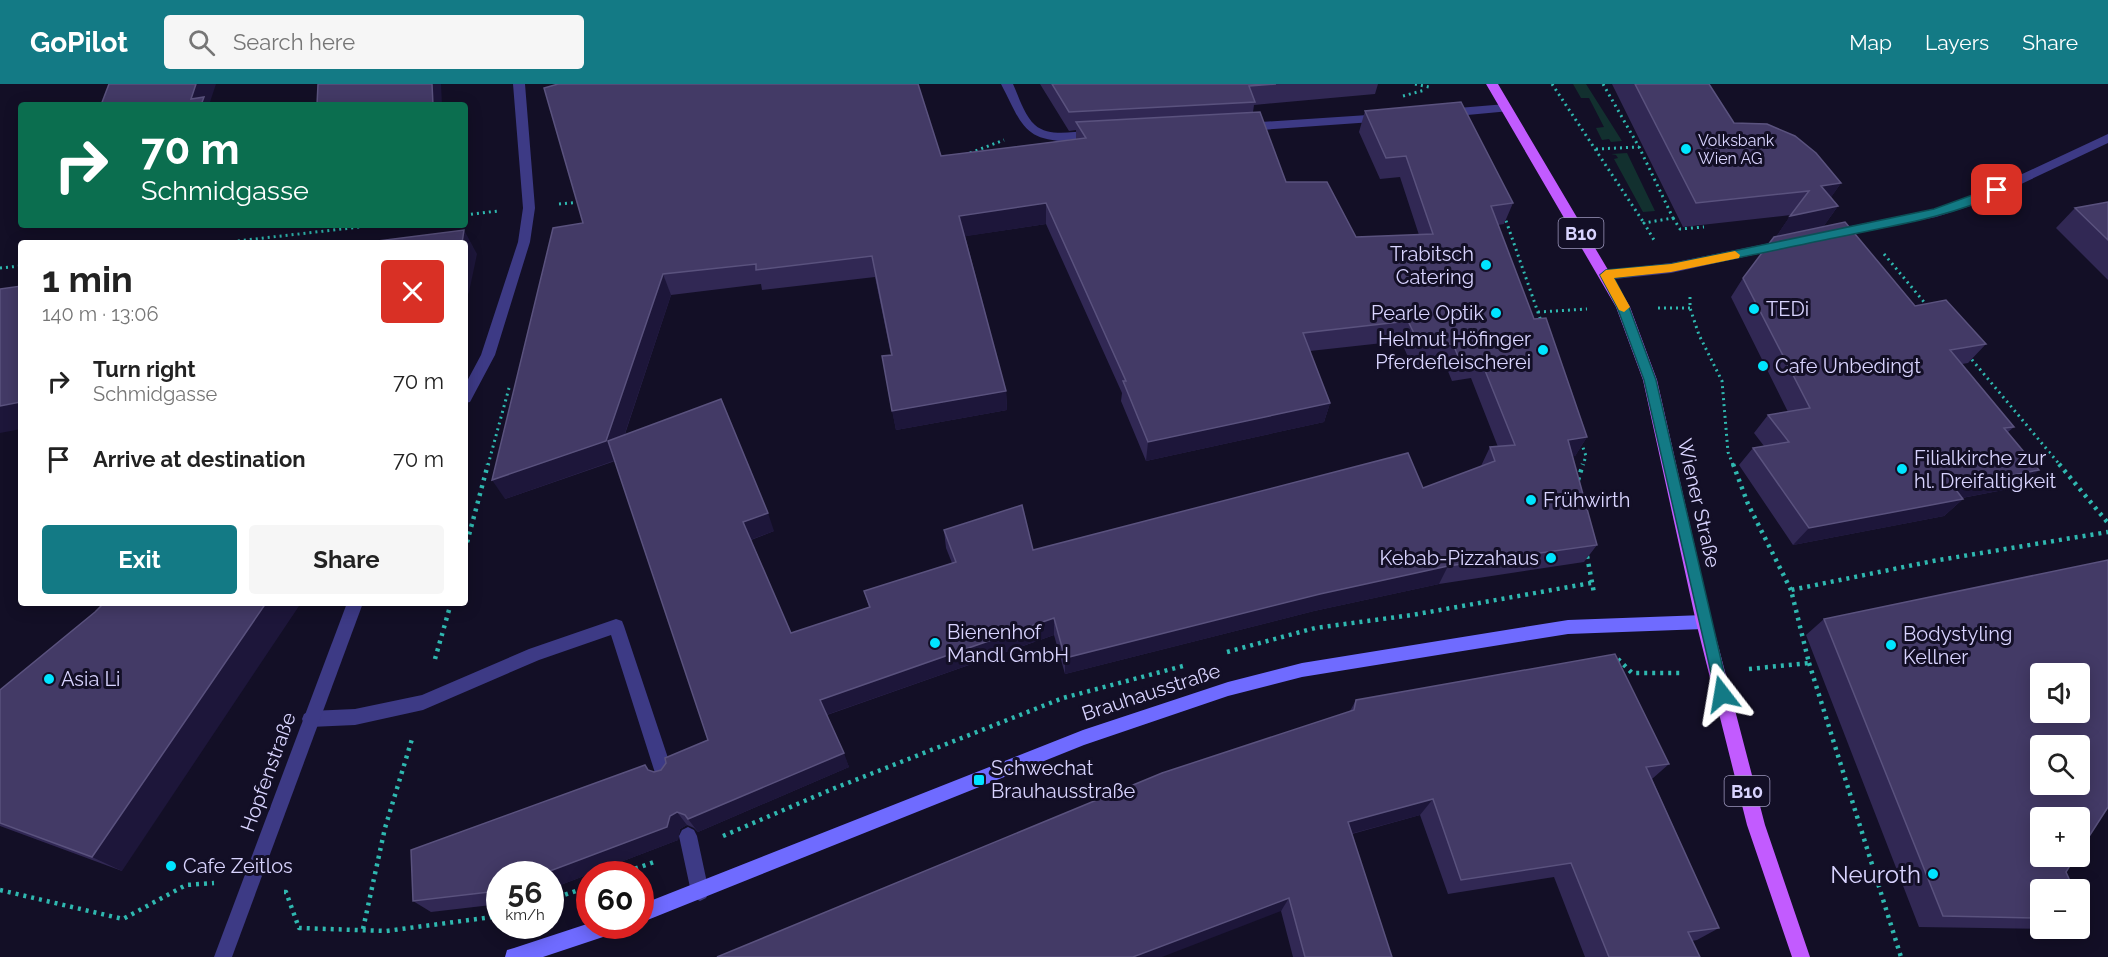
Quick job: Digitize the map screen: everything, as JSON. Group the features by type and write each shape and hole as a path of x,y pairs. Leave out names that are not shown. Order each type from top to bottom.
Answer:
{"main road":[{"name":"Wiener Straße","path":"1492,84 1606,275 1623,307 1650,380 1704,622 1756,825 1801,957"}],"street":[{"path":"468,392 488,355 524,242 529,208 519,84"},
{"path":"1007,84 1030,127 1048,135 1066,137 1113,135"},
{"path":"1428,115 1506,108"},
{"path":"1229,129 1393,117"},
{"path":"1820,237 1936,213 1978,199 2108,138"},
{"path":"1606,275 1671,268 1797,242"},
{"name":"Hopfenstraße","path":"223,957 354,606"},
{"name":"Brauhausstraße","path":"654,909 1083,738 1228,689 1302,670 1568,627 1704,622"},
{"path":"310,719 355,717 423,702 535,654 616,626 665,776"},
{"path":"688,836 700,892"},
{"path":"514,957 576,937"}],"path":[{"path":"1400,96 1423,91 1436,84"},
{"path":"1552,84 1671,268 1689,292 1690,308 1699,335 1722,381 1728,452 1748,504 1791,590 1809,663 1901,957"},
{"path":"1603,84 1639,147 1680,229 1710,226"},
{"path":"962,156 991,146 1030,127"},
{"path":"1596,149 1639,147"},
{"path":"468,215 583,201"},
{"path":"1500,206 1510,226 1541,322"},
{"path":"1644,223 1673,218"},
{"path":"246,240 351,228"},
{"path":"1884,254 1936,316"},
{"path":"0,268 18,266"},
{"path":"1966,352 2108,523"},
{"path":"1577,484 1586,456 1579,435"},
{"path":"1791,590 1933,561 2108,532"},
{"path":"1585,548 1591,583 1617,658 1632,673 1716,672 1809,663"},
{"path":"363,929 386,828 450,606"},
{"path":"0,890 123,919 186,885 222,882 286,892 299,928 386,931 486,918"}],"green space":[{"path":"1573,84 1586,84 1622,141 1602,140 1596,128 1604,127 1589,98 1581,98"},
{"path":"1627,153 1655,211 1643,212 1614,159 1618,158 1611,154"}],"building":[{"path":"109,84 196,84 191,99 204,97 202,102 102,102"},
{"path":"318,84 432,84 433,102 317,102"},
{"path":"558,84 918,84 941,156 1086,138 1076,122 1260,112 1286,182 1327,182 1356,237 1433,234 1406,156 1386,158 1365,111 1461,102 1513,203 1491,206 1534,319 1546,318 1587,437 1568,440 1597,545 1448,566 1320,594 1065,658 1054,618 820,700 844,753 688,819 677,812 670,816 667,827 564,866 564,861 486,861 486,893 413,901 411,850 645,765 648,770 654,772 661,770 666,763 665,758 708,740 608,441 721,399 768,513 743,522 791,633 870,607 864,591 956,562 944,530 1022,505 1033,550 1408,453 1423,488 1495,461 1490,447 1515,445 1480,358 1460,361 1453,344 1420,346 1408,321 1303,333 1330,403 1148,442 1123,381 1126,381 1046,203 959,216 1006,391 892,411 882,356 892,355 872,256 756,270 756,264 663,274 606,441 492,480 553,228 583,223 544,88"},
{"path":"1052,84 1276,84 1249,86 1255,102 1069,112"},
{"path":"1635,84 1709,84 1734,123 1767,124 1795,136 1816,153 1841,183 1821,186 1838,206 1790,216 1809,191 1696,203"},
{"path":"2108,202 2108,240 2075,208"},
{"path":"1845,222 1915,306 1946,300 1986,344 1950,350 2014,427 2004,428 2039,470 1953,486 1963,499 1809,528 1753,448 1789,442 1768,415 1810,408 1743,278 1774,237"},
{"path":"464,230 462,240 386,240"},
{"path":"18,286 18,403 0,406 0,289"},
{"path":"2108,560 2108,807 2090,835 2090,807 2030,807 2030,867 2069,867 2066,872 2069,879 2030,879 2030,918 1943,916 1824,619"},
{"path":"101,606 264,606 92,857 0,823 0,690"},
{"path":"1615,654 1669,764 1646,767 1719,928 1688,932 1700,957 1609,957 1571,863 1461,880 1433,799 1348,822 1392,957 1305,957 1289,898 1133,957 717,957 1162,773 1354,710 1356,700"}],"slow traffic":[{"path":"1624,307 1606,275 1671,268 1735,255"}],"place":[{"name":"Volksbank Wien AG","path":"1686,149"},
{"name":"Trabitsch Catering","path":"1486,265"},
{"name":"TEDi","path":"1754,309"},
{"name":"Pearle Optik","path":"1496,313"},
{"name":"Helmut Höfinger Pferdefleischerei","path":"1543,350"},
{"name":"Cafe Unbedingt","path":"1763,366"},
{"name":"Filialkirche zur hl. Dreifaltigkeit","path":"1902,469"},
{"name":"Frühwirth","path":"1531,500"},
{"name":"Kebab-Pizzahaus","path":"1551,558"},
{"name":"Bienenhof Mandl GmbH","path":"935,643"},
{"name":"Bodystyling Kellner","path":"1891,645"},
{"name":"Asia Li","path":"49,679"},
{"name":"Schwechat Brauhausstraße","path":"979,780"},
{"name":"Cafe Zeitlos","path":"171,866"},
{"name":"Neuroth","path":"1933,874"}],"route":[{"path":"1722,694 1650,380 1623,307 1606,275 1671,268 1936,213 1997,190"}]}
